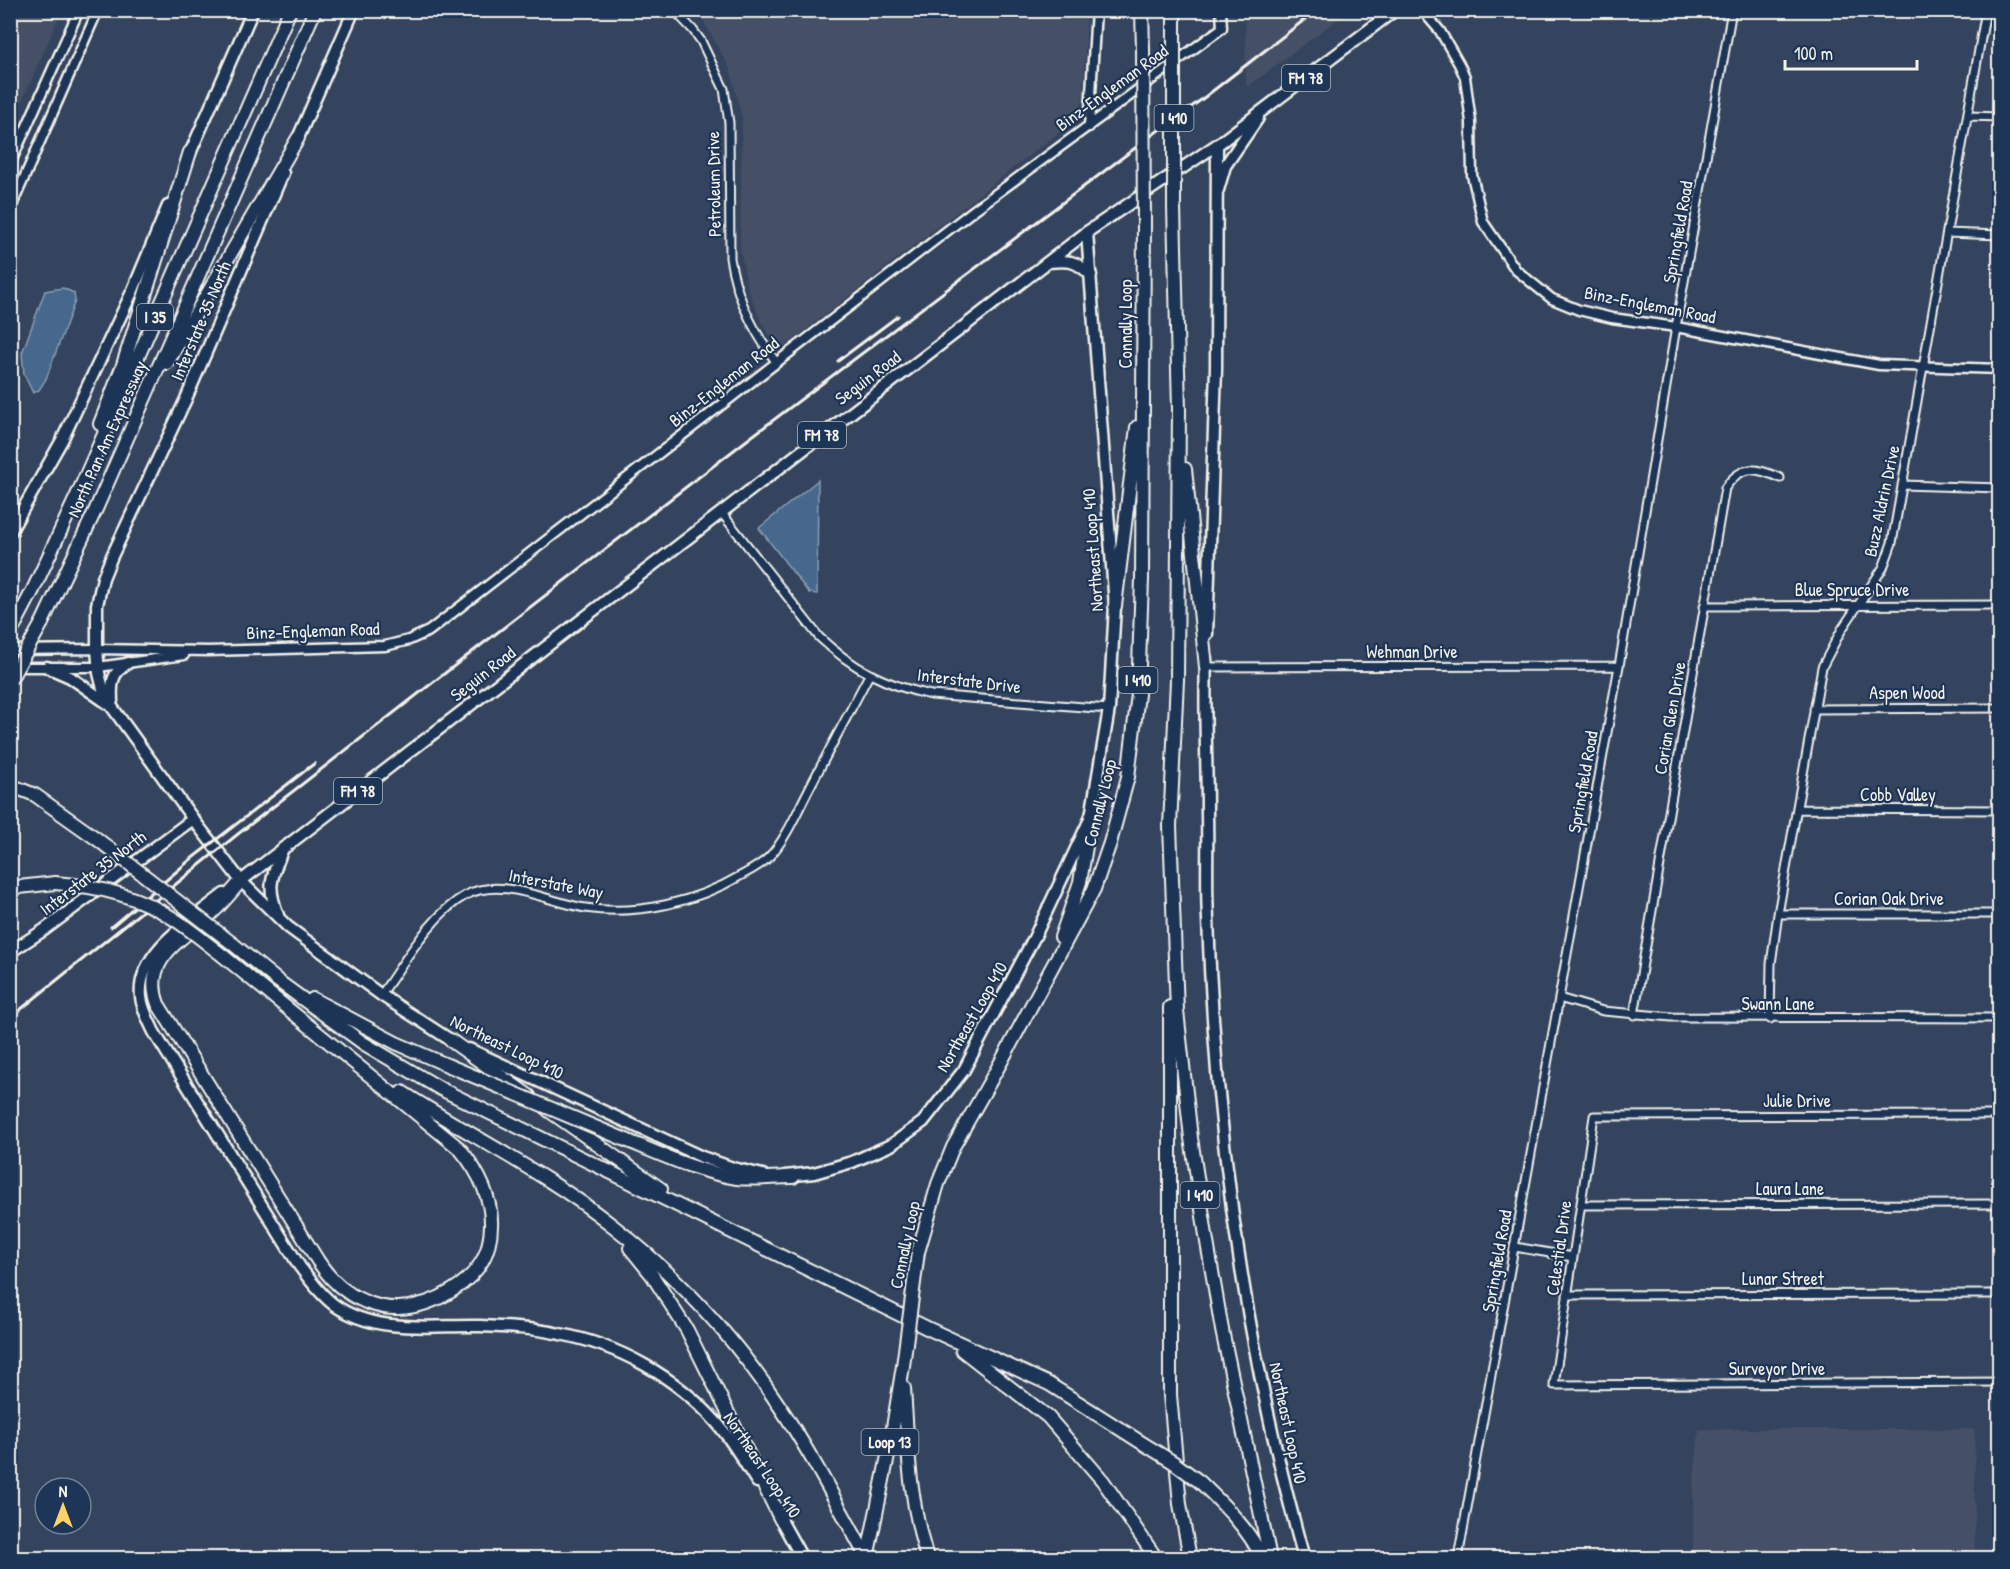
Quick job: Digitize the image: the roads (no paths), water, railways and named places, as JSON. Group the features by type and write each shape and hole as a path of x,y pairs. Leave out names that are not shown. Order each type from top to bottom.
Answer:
{"highway":[{"name":"North Pan Am Expressway","path":"14,628 85,478 290,10"},
{"name":"North Pan Am Expressway","path":"10,680 42,623 73,559 315,10"},
{"name":"Connally Loop","path":"927,1558 912,1499 903,1366 918,1252 938,1184 953,1146 1094,889 1110,843 1128,777 1138,694 1142,579 1144,223 1142,10"},
{"name":"I 410","path":"1174,10 1174,207 1179,410 1177,680 1170,826 1177,1011 1191,1138 1222,1330 1270,1558"},
{"path":"135,419 298,138"},
{"path":"33,590 123,365 190,152"},
{"path":"1115,606 1144,369"},
{"path":"1179,410 1206,667"},
{"path":"10,785 35,795 97,839 278,981 363,1043 441,1089 927,1328 1048,1384 1173,1462 1200,1482 1216,1497 1254,1542 1262,1558"},
{"path":"1048,974 1080,882 1091,817"},
{"path":"1170,826 1170,1395 1180,1504 1190,1558"},
{"path":"10,888 55,883 105,889 147,904 174,918 222,955 316,1033 363,1068 460,1149 474,1166 489,1203 491,1226 488,1248 478,1267 445,1294 425,1304 397,1308 377,1305 346,1292 331,1279 159,1004 154,991 154,977 159,963 167,952 215,910 241,881"},
{"path":"278,981 396,1043 687,1165 739,1178 793,1177"},
{"path":"450,1040 699,1215"},
{"path":"363,1068 558,1187 613,1226 692,1297 733,1343 776,1402 867,1558"},
{"path":"613,1226 652,1275 687,1330 782,1520"},
{"path":"927,1328 963,1350 1047,1417 1103,1481 1155,1558"},
{"name":"Loop 13","path":"867,1558 890,1446 903,1366"}],"main road":[{"path":"10,532 62,440 123,312 253,10"},
{"name":"Interstate 35 North","path":"96,649 97,605 111,556 186,399 354,10"},
{"name":"Seguin Road","path":"283,848 1087,232 1217,145 1395,10"},
{"path":"1218,190 1225,166 1263,111"},
{"name":"Northeast Loop 410","path":"1217,145 1216,369 1206,667 1208,918 1219,1085 1240,1264 1269,1422 1304,1558"},
{"name":"Northeast Loop 410","path":"96,649 103,689 112,707 241,881 297,934 381,995 450,1040 702,1157 753,1174 793,1177 852,1162 891,1145 923,1122 964,1070 1035,936 1091,817 1109,709 1115,606 1087,232"},
{"path":"1048,262 1072,261 1091,274"},
{"path":"112,707 111,691 114,674 128,663"},
{"path":"47,667 70,677 112,707"},
{"name":"Interstate 35 North","path":"10,952 44,930 193,819"},
{"path":"279,918 271,897 270,886 283,848"},
{"name":"FM 78","path":"241,881 283,848"},
{"name":"Northeast Loop 410","path":"241,881 160,946 141,980 140,997 154,1032 300,1267 318,1291 334,1305 374,1322 398,1326 527,1329 562,1334 629,1357 658,1372 685,1392 716,1422 740,1454 782,1520 802,1558"}],"street":[{"path":"10,164 79,10"},
{"path":"10,210 98,10"},
{"name":"Petroleum Drive","path":"674,10 701,42 724,89 729,123 730,258 733,274 743,305 758,336 776,362"},
{"path":"1089,127 1096,10"},
{"name":"Binz-Engleman Road","path":"10,650 208,651 385,646 409,640 429,631 984,203 1222,28 1221,10"},
{"name":"Binz-Engleman Road","path":"1422,10 1440,31 1465,77 1471,122 1473,175 1483,222 1511,264 1527,281 1552,299 1612,318 1676,327 1878,365 2000,369"},
{"name":"Springfield Road","path":"1458,1558 1619,666 1732,10"},
{"name":"Buzz Aldrin Drive","path":"1770,1019 1771,964 1778,915 1822,667 1842,630 1883,568 1889,554 1986,10"},
{"path":"1968,116 2000,117"},
{"path":"1947,233 2000,234"},
{"name":"Corian Glen Drive","path":"1634,1015 1725,488 1730,480 1743,471 1759,470 1780,478"},
{"path":"1902,485 2000,488"},
{"name":"Interstate Drive","path":"721,512 819,637 851,664 869,675 931,695 1109,709"},
{"name":"Blue Spruce Drive","path":"1704,606 2000,605"},
{"name":"Binz-Engleman Road","path":"10,667 98,667 208,651"},
{"name":"Wehman Drive","path":"1206,667 1619,666"},
{"name":"Interstate Way","path":"381,995 429,927 454,903 479,890 498,888 585,908 606,910 641,908 686,900 727,883 755,868 769,857 794,820 869,675"},
{"name":"Aspen Wood","path":"1815,709 2000,708"},
{"name":"Cobb Valley","path":"1797,809 2000,810"},
{"name":"Corian Oak Drive","path":"1778,915 2000,914"},
{"name":"Swann Lane","path":"1559,998 1603,1011 1634,1015 1770,1019 2000,1018"},
{"name":"Julie Drive","path":"1594,1116 2000,1115"},
{"name":"Celestial Drive","path":"1554,1385 1594,1116"},
{"name":"Laura Lane","path":"1581,1205 2000,1204"},
{"path":"1515,1247 1573,1257"},
{"name":"Lunar Street","path":"1567,1295 2000,1294"},
{"name":"Surveyor Drive","path":"1554,1385 2000,1382"}],"railway":[{"path":"10,1018 238,834 476,649 747,440 1201,100 1317,10"},
{"path":"838,361 898,316"},
{"path":"111,927 190,860 315,763"}]}
